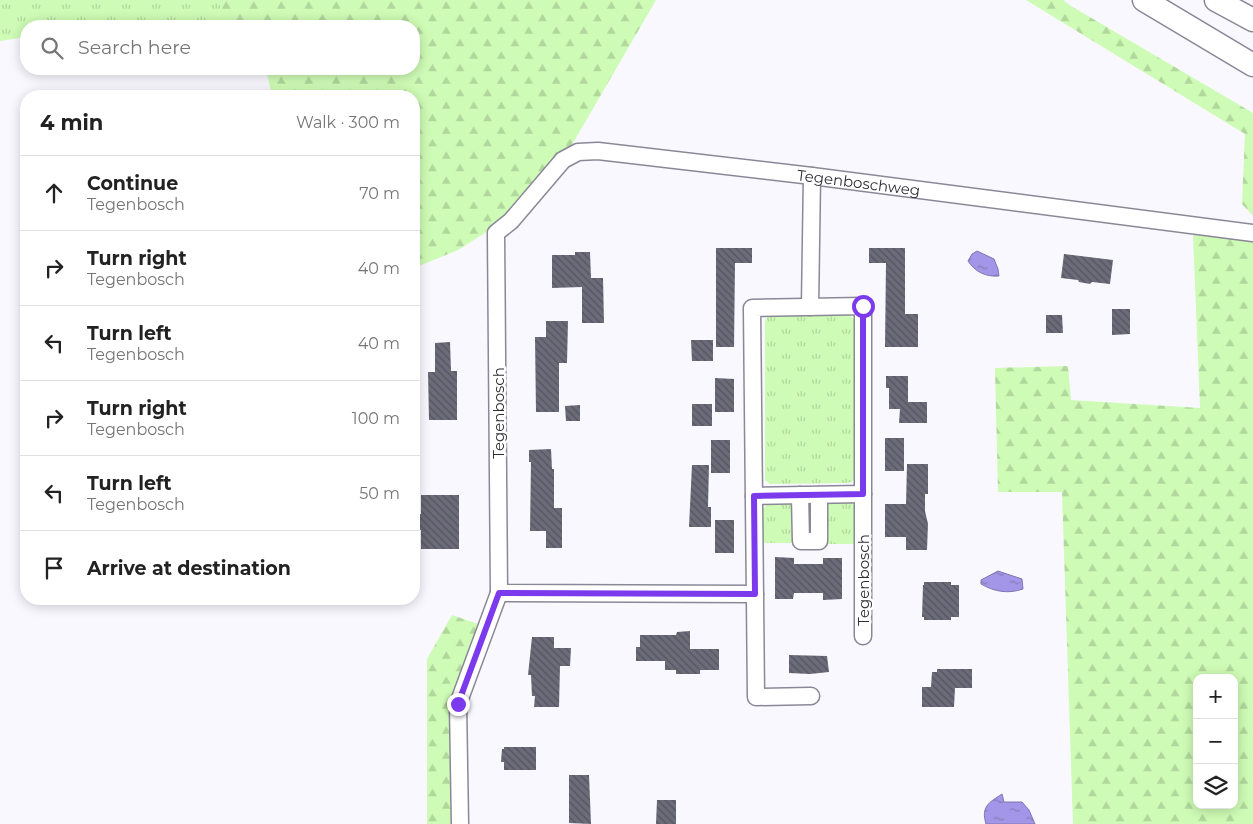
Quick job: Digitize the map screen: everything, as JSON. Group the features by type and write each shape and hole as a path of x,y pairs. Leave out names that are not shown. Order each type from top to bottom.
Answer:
{"main road":[{"path":"1144,0 1253,65"},
{"path":"1216,0 1253,20"}],"street":[{"name":"Tegenboschweg","path":"496,233 511,221 563,160 578,152 598,151 812,176 1253,233"},
{"path":"810,307 812,176"},
{"name":"Tegenbosch","path":"460,824 458,704 499,593 496,233"},
{"name":"Tegenbosch","path":"810,696 756,697 752,308 863,306 863,636"},
{"path":"754,496 863,494"},
{"path":"800,495 801,541 820,541 819,495"},
{"path":"499,593 755,594"}],"green space":[{"path":"0,0 222,0 217,20 20,20 20,38 0,41"},
{"path":"222,0 656,0 573,143 530,190 485,233 458,250 420,266 420,90 271,90 267,75 420,75 420,20 217,20"},
{"path":"1026,0 1063,0 1253,113 1253,216 1242,204 1245,134"},
{"path":"1193,235 1253,240 1253,824 1073,824 1062,492 998,492 995,368 1068,366 1071,400 1200,408"},
{"path":"771,314 850,315 855,320 854,478 852,482 770,484 765,480 765,320"},
{"path":"850,501 858,510 859,544 823,544 823,507 829,502"},
{"path":"790,502 796,507 796,543 760,543 761,511 768,503"},
{"path":"452,615 481,625 452,705 453,824 427,824 427,659"}],"water":[{"path":"977,251 994,259 999,276 981,273 971,265 968,261 972,254"},
{"path":"998,571 1022,579 1023,589 1002,591 991,589 981,584 981,580"},
{"path":"1002,794 1004,802 1022,802 1029,810 1035,824 986,824 985,809"}],"building":[{"path":"716,248 752,248 752,263 735,263 734,347 716,347"},
{"path":"869,248 905,248 905,314 918,314 918,347 885,347 886,263 869,263"},
{"path":"575,252 590,252 591,278 603,278 604,323 582,323 582,287 552,288 552,255 575,255"},
{"path":"1064,254 1113,260 1110,284 1092,282 1090,284 1061,278"},
{"path":"1112,309 1130,309 1130,334 1112,335"},
{"path":"1046,315 1062,315 1063,333 1046,333"},
{"path":"546,321 568,321 567,363 559,363 559,412 536,412 535,337 546,337"},
{"path":"691,340 713,340 713,361 692,361"},
{"path":"450,342 451,371 457,371 457,420 429,420 428,372 435,372 435,343"},
{"path":"886,376 908,376 908,402 927,402 927,423 899,423 900,409 889,409 889,388 886,388"},
{"path":"715,378 734,379 734,412 715,412"},
{"path":"692,404 712,404 712,426 692,426"},
{"path":"580,405 580,421 566,421 565,406"},
{"path":"885,438 904,438 904,471 885,471"},
{"path":"711,440 730,440 730,473 711,473"},
{"path":"551,449 552,469 554,469 554,508 562,508 562,548 546,548 546,531 530,531 531,462 529,462 529,450"},
{"path":"907,464 928,464 928,494 925,494 925,511 928,524 927,550 906,550 906,537 885,537 885,504 906,504"},
{"path":"692,465 709,465 708,507 711,507 711,527 689,527"},
{"path":"421,495 459,495 459,549 421,549"},
{"path":"715,520 734,520 734,553 715,553"},
{"path":"775,557 794,558 794,564 823,564 823,558 842,558 842,599 823,600 823,593 794,593 793,599 775,599"},
{"path":"924,582 951,582 951,585 959,585 959,617 951,617 951,620 924,620 924,617 922,617"},
{"path":"690,631 690,649 719,649 719,670 700,670 700,674 676,674 676,670 665,670 665,661 636,661 636,647 640,647 640,635 676,635 677,632"},
{"path":"532,637 554,637 554,648 571,648 570,666 560,666 559,707 534,707 535,696 532,696 531,675 528,675"},
{"path":"789,655 827,656 829,672 810,674 789,673"},
{"path":"937,669 972,669 972,688 955,688 954,707 922,707 922,687 931,687 932,672 937,672"},
{"path":"504,747 536,747 536,770 504,770 504,762 501,762 502,749"},
{"path":"569,775 589,775 591,824 569,823"},
{"path":"657,800 676,800 676,824 656,824"}],"route":[{"path":"458,704 499,593 755,594 754,496 863,494 863,306"}]}
